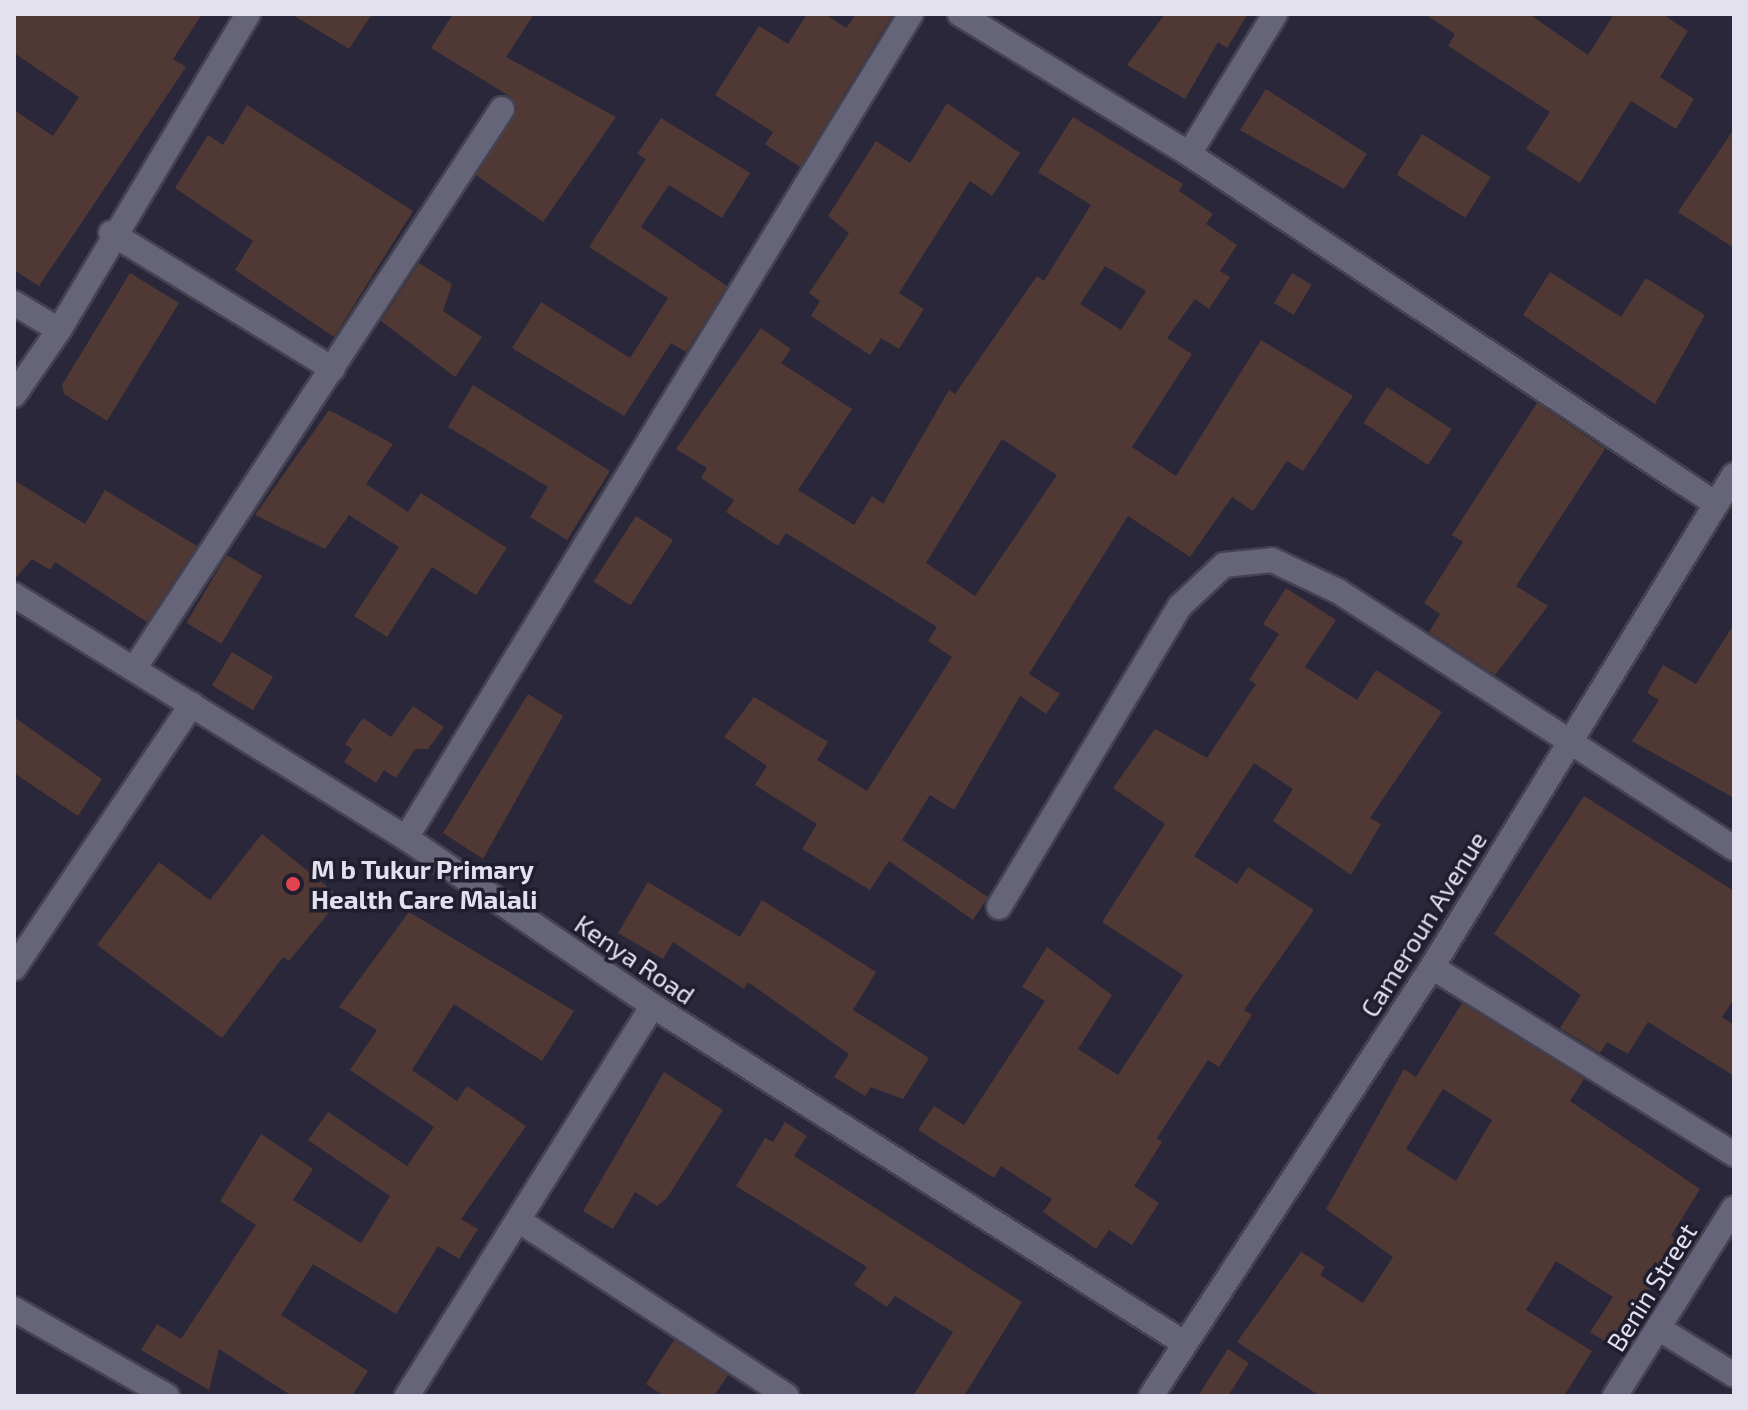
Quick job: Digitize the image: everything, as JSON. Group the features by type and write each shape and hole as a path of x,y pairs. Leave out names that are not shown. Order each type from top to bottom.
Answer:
{"street":[{"path":"14,395 59,330 111,233 248,14"},
{"path":"406,838 911,14"},
{"path":"960,14 1189,154 1716,504"},
{"path":"1189,154 1275,14"},
{"path":"134,669 502,109"},
{"path":"111,233 333,369"},
{"path":"14,303 59,330"},
{"name":"Cameroun Avenue","path":"1151,1396 1432,967 1734,475"},
{"path":"999,907 1180,606 1224,565 1272,560 1338,591 1734,848"},
{"name":"Kenya Road","path":"14,595 406,838 653,1006 1184,1343"},
{"path":"14,968 192,704"},
{"path":"1432,967 1734,1154"},
{"path":"407,1396 653,1006"},
{"name":"Benin Street","path":"1615,1396 1734,1208"},
{"path":"518,1220 787,1396"},
{"path":"14,1309 167,1396"},
{"path":"1658,1328 1734,1375"}],"building":[{"path":"14,14 202,14 173,59 186,67 39,286 14,270 14,110 53,136 79,97 14,53"},
{"path":"291,14 372,14 349,49"},
{"path":"453,14 534,14 506,57 616,117 543,222 476,175 517,109 511,97 431,48"},
{"path":"807,14 825,14 846,28 856,14 893,14 800,167 765,144 773,132 715,95 759,26 788,44"},
{"path":"1165,14 1248,14 1227,48 1218,42 1185,99 1127,65"},
{"path":"1425,14 1529,14 1588,55 1614,14 1662,14 1688,31 1660,77 1694,99 1676,129 1631,101 1580,183 1526,149 1550,112 1448,46 1455,34"},
{"path":"1266,89 1367,154 1344,189 1240,130"},
{"path":"947,103 1020,153 992,196 970,181 899,293 924,309 899,349 881,338 870,355 811,316 820,301 809,293 849,233 828,216 876,141 910,163"},
{"path":"247,105 413,211 334,337 235,270 253,241 175,188 208,135 223,145"},
{"path":"1073,117 1183,184 1179,191 1213,214 1206,224 1237,245 1220,271 1230,277 1209,309 1195,299 1167,338 1192,354 1132,447 1176,476 1261,340 1353,396 1303,471 1287,461 1253,511 1232,497 1190,557 1128,516 1029,674 1060,694 1046,714 1020,696 954,810 930,795 902,840 988,897 973,920 889,861 870,890 802,849 817,824 755,785 767,766 724,737 754,697 828,742 817,760 867,791 952,657 928,641 937,627 786,533 778,546 726,512 734,500 701,478 707,468 676,449 761,328 791,349 781,363 852,409 798,490 854,525 872,496 883,504 949,390 955,394 1037,276 1044,281 1091,205 1038,172","holes":["1105,266 1146,291 1121,330 1080,304","1002,439 1057,475 975,596 926,563"]},
{"path":"661,118 750,173 722,218 669,185 641,227 727,286 686,352 671,343 624,416 512,348 541,302 630,358 668,298 589,247 646,159 637,154"},
{"path":"1734,129 1734,248 1678,212"},
{"path":"1422,134 1491,177 1465,218 1397,175"},
{"path":"419,263 452,284 443,311 482,337 455,377 381,321"},
{"path":"1550,272 1621,317 1646,278 1705,315 1655,404 1523,315"},
{"path":"130,273 179,303 107,421 64,394 62,385"},
{"path":"1292,273 1312,285 1294,315 1274,303"},
{"path":"473,385 610,471 567,540 530,517 548,487 448,427"},
{"path":"1387,387 1452,429 1428,465 1364,423"},
{"path":"1537,403 1605,449 1516,586 1548,606 1495,675 1429,632 1440,614 1424,603 1463,542 1452,535"},
{"path":"329,410 393,444 366,484 408,512 421,493 507,548 476,595 432,567 387,637 354,616 399,547 349,515 325,549 255,515"},
{"path":"14,480 85,524 105,490 197,546 147,622 55,562 50,570 32,559 14,580"},
{"path":"636,516 673,540 630,605 594,581"},
{"path":"227,555 262,576 221,644 186,623"},
{"path":"1286,588 1336,620 1305,667 1357,700 1376,670 1442,712 1370,818 1381,824 1351,875 1273,821 1293,789 1254,763 1194,856 1237,884 1248,867 1314,910 1244,1010 1252,1015 1219,1067 1208,1060 1157,1138 1162,1142 1134,1186 1159,1203 1132,1245 1109,1230 1096,1249 1043,1212 1052,1199 1001,1166 994,1178 918,1130 934,1106 964,1125 1045,1001 1022,987 1047,947 1112,995 1078,1049 1118,1075 1183,975 1102,922 1165,824 1113,788 1155,729 1207,758 1256,684 1249,680 1279,634 1263,624"},
{"path":"1734,624 1734,798 1632,741 1659,700 1647,693 1663,665 1696,684"},
{"path":"232,652 273,677 253,710 212,685"},
{"path":"528,694 563,716 483,859 443,833"},
{"path":"413,706 444,727 428,749 415,749 396,778 384,770 376,783 344,762 352,749 345,744 363,718 391,737"},
{"path":"14,717 102,779 78,816 14,773"},
{"path":"1584,796 1734,891 1734,999 1722,1017 1734,1025 1734,1076 1648,1022 1628,1054 1607,1042 1600,1053 1560,1028 1581,995 1494,934"},
{"path":"262,834 341,898 289,961 283,957 222,1038 97,945 159,862 210,900"},
{"path":"648,882 740,937 762,900 876,972 853,1010 929,1058 903,1099 871,1087 865,1096 834,1077 849,1054 748,982 744,989 673,942 663,959 618,933"},
{"path":"409,912 574,1011 542,1061 454,1004 412,1070 457,1101 467,1086 526,1126 461,1219 478,1229 459,1259 438,1246 396,1314 313,1264 281,1315 368,1371 352,1396 292,1396 219,1349 209,1390 141,1350 157,1324 181,1339 256,1225 220,1201 261,1134 313,1169 293,1200 361,1243 390,1196 308,1140 328,1112 407,1166 434,1127 350,1070 377,1030 339,1007"},
{"path":"1462,1003 1584,1079 1570,1101 1700,1189 1671,1236 1680,1242 1614,1347 1590,1332 1613,1297 1556,1261 1526,1310 1592,1351 1564,1396 1320,1396 1237,1342 1301,1252 1325,1267 1320,1275 1363,1303 1393,1257 1326,1209 1404,1069 1416,1077","holes":["1443,1089 1492,1120 1456,1181 1406,1149"]},
{"path":"664,1072 723,1110 667,1198 657,1206 635,1192 613,1229 583,1211"},
{"path":"785,1122 807,1136 794,1156 1022,1302 964,1396 913,1396 953,1332 895,1296 887,1307 854,1285 867,1267 736,1186 765,1138 773,1142"},
{"path":"674,1340 728,1375 714,1396 664,1396 646,1384"},
{"path":"1228,1349 1249,1363 1228,1396 1198,1396"}],"place":[{"name":"M b Tukur Primary Health Care Malali","path":"293,884"}]}
